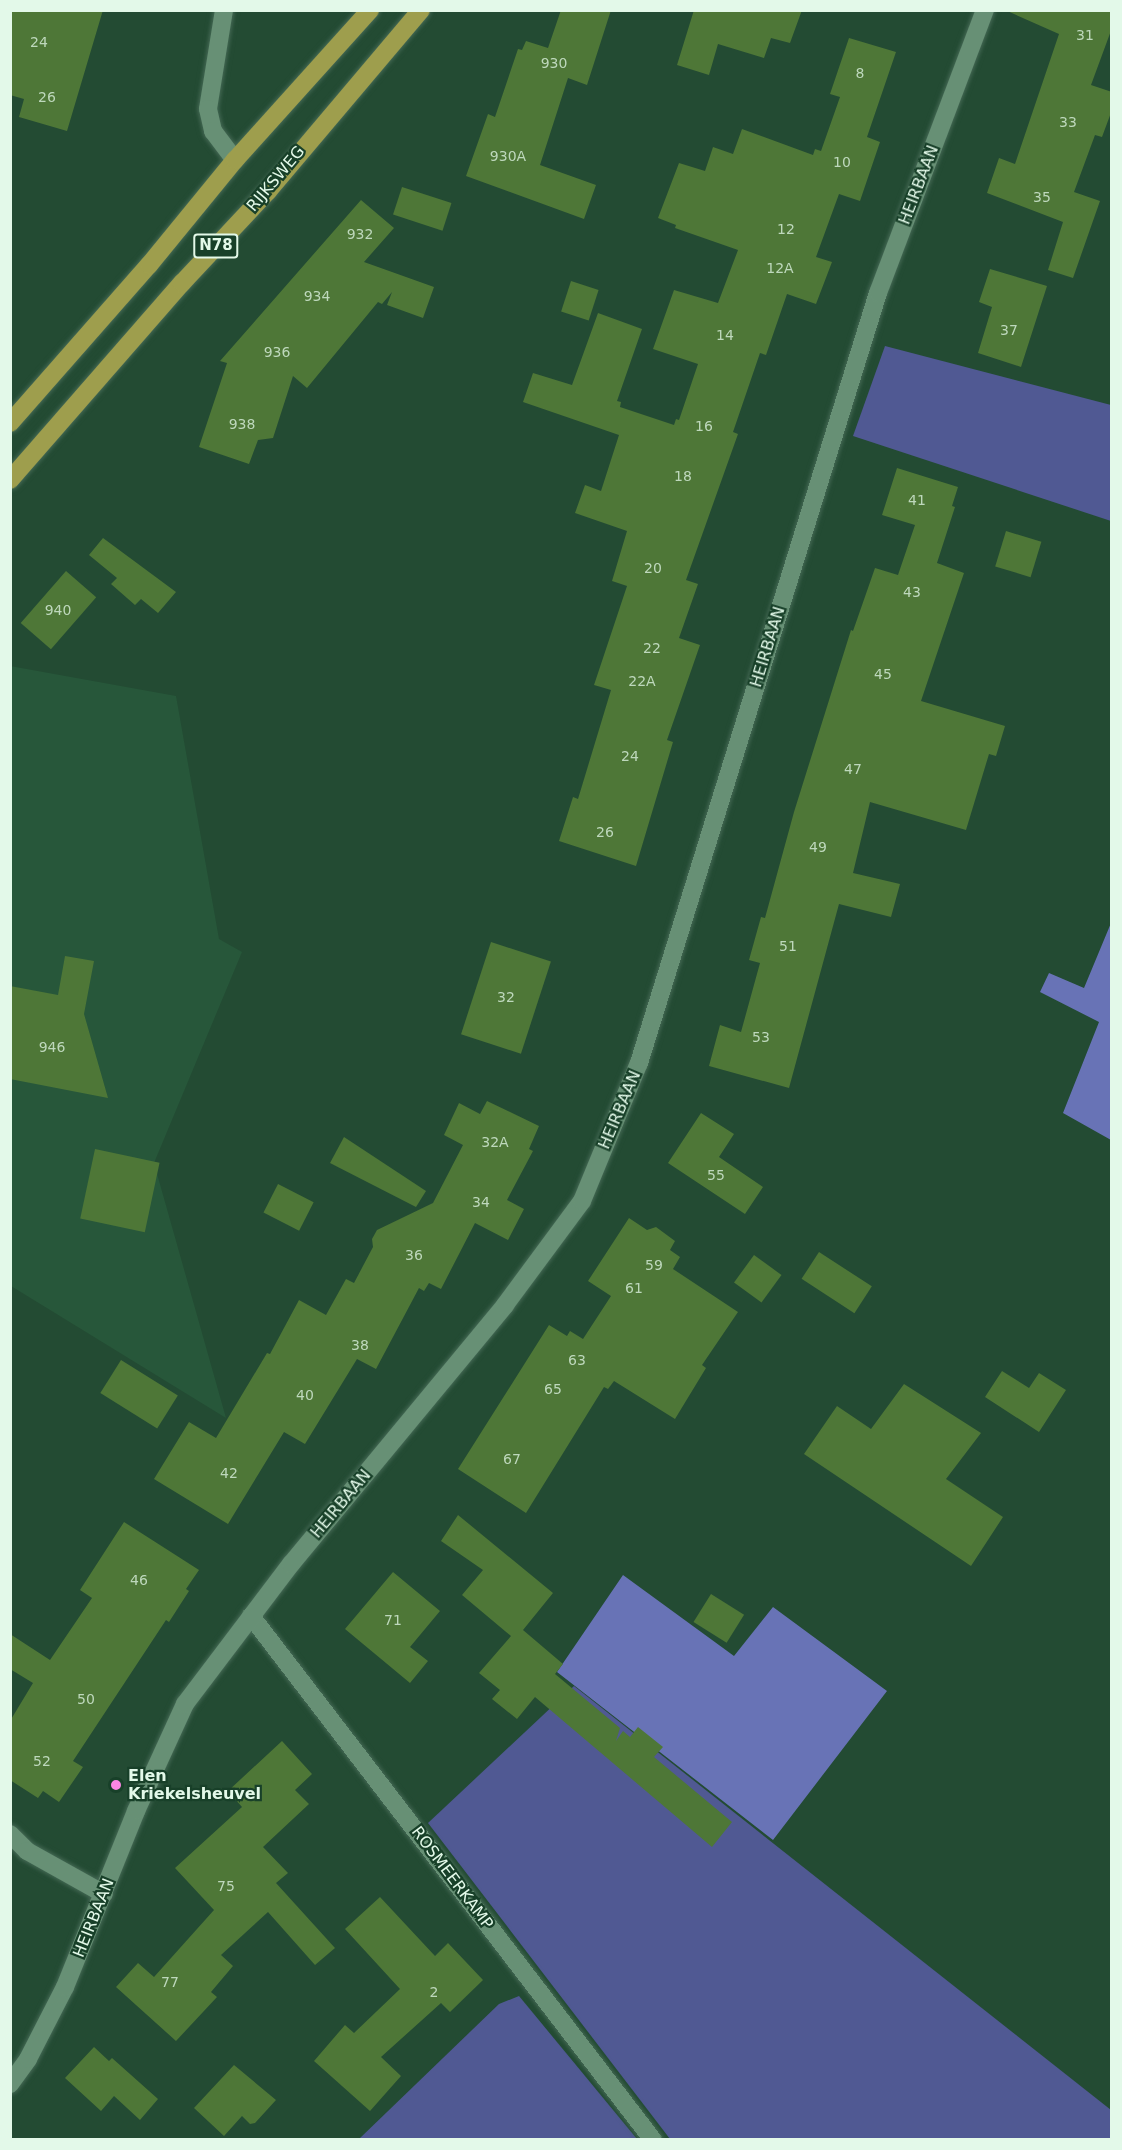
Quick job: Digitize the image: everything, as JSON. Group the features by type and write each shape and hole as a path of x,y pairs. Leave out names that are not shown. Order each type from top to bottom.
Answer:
{"main road":[{"name":"N78","path":"10,423 149,265 235,160 369,10"},
{"name":"RIJKSWEG","path":"10,480 182,283 268,191 421,10"}],"street":[{"path":"224,10 208,109 213,131 235,160"},
{"name":"HEIRBAAN","path":"10,2084 28,2059 66,1987 136,1811 184,1704 251,1616 505,1305 582,1201 639,1063 878,293 985,10"},
{"name":"ROSMEERKAMP","path":"251,1616 653,2139"},
{"path":"10,1834 27,1851 104,1894"}],"shaded area":[{"path":"885,346 1111,405 1111,521 853,436"},
{"path":"10,666 176,696 219,939 242,952 154,1163 226,1418 11,1286"},
{"path":"1111,923 1111,1140 1063,1113 1099,1022 1040,992 1049,973 1084,988"},
{"path":"623,1575 734,1656 773,1607 887,1691 773,1840 557,1672"},
{"path":"574,1686 1111,2110 1111,2139 670,2139 428,1823"},
{"path":"519,1996 637,2139 359,2139 499,2004"}],"building":[{"path":"10,10 103,10 67,131 19,117 24,99 10,95"},
{"path":"561,10 611,10 587,85 568,78 540,165 596,185 584,219 466,176 488,114 495,117 518,49 522,50 526,41 548,48"},
{"path":"694,10 802,10 790,43 771,38 764,58 718,44 709,75 677,65"},
{"path":"1005,10 1112,10 1112,28 1091,85 1112,92 1112,110 1102,137 1095,135 1074,192 1100,201 1073,278 1048,270 1063,222 987,193 999,158 1015,164 1059,34"},
{"path":"849,38 896,52 867,137 880,142 860,201 839,194 816,257 832,262 816,304 787,294 766,355 760,353 733,432 738,434 686,580 698,584 679,638 700,645 667,740 673,742 636,866 559,841 573,797 578,799 611,690 594,685 627,586 612,581 627,531 575,513 585,485 601,491 619,435 523,402 533,373 572,385 598,313 642,329 617,401 621,402 620,407 674,425 676,419 679,420 698,364 653,349 674,290 718,303 738,250 675,228 676,225 658,218 679,163 705,171 713,147 733,154 742,129 813,155 815,149 821,151 840,97 830,94"},
{"path":"402,187 451,203 442,231 393,215"},
{"path":"361,200 394,228 364,262 434,287 423,318 387,305 392,292 382,304 378,302 307,388 293,376 273,438 258,440 249,464 199,447 227,363 220,361"},
{"path":"990,269 1047,286 1021,367 978,353 992,307 979,302"},
{"path":"571,281 599,290 589,320 561,311"},
{"path":"897,468 958,487 952,506 955,507 937,563 964,573 921,701 1005,726 996,756 989,754 966,830 870,802 853,873 900,884 891,917 839,904 789,1088 709,1066 720,1025 741,1032 760,963 749,960 761,917 765,918 794,812 851,630 853,631 875,568 898,575 915,525 882,515"},
{"path":"1006,531 1041,542 1031,577 995,566"},
{"path":"103,538 176,592 158,613 141,599 135,605 111,584 117,578 89,555"},
{"path":"66,571 96,597 51,649 21,623"},
{"path":"491,942 551,961 521,1054 461,1034"},
{"path":"65,956 94,961 84,1014 108,1098 10,1079 10,986 58,995"},
{"path":"487,1101 539,1126 529,1149 533,1151 507,1200 524,1209 508,1240 475,1223 441,1289 429,1283 424,1291 419,1288 376,1369 357,1359 305,1444 284,1432 228,1524 154,1479 189,1422 216,1438 267,1353 270,1354 299,1300 326,1315 346,1279 354,1283 373,1247 372,1239 377,1230 433,1203 463,1145 444,1135 459,1103 480,1114"},
{"path":"701,1113 734,1134 719,1157 763,1187 745,1214 668,1163"},
{"path":"344,1137 426,1191 416,1207 330,1163"},
{"path":"95,1149 160,1163 145,1232 80,1218"},
{"path":"278,1184 314,1202 299,1231 263,1213"},
{"path":"629,1218 647,1230 656,1227 675,1241 670,1250 680,1257 673,1269 738,1312 702,1365 706,1368 675,1419 614,1381 608,1389 604,1387 526,1513 458,1469 549,1325 567,1336 570,1331 583,1339 611,1296 588,1281"},
{"path":"819,1252 872,1286 854,1313 802,1279"},
{"path":"754,1255 782,1275 762,1302 734,1283"},
{"path":"121,1360 178,1396 157,1429 100,1393"},
{"path":"1002,1371 1029,1388 1039,1373 1066,1390 1039,1432 985,1397"},
{"path":"904,1384 981,1433 946,1479 1003,1517 971,1566 804,1454 837,1406 871,1429"},
{"path":"458,1515 553,1593 523,1630 563,1664 555,1674 620,1728 616,1741 623,1731 630,1737 638,1727 663,1747 654,1757 732,1822 712,1847 535,1697 517,1719 492,1699 500,1690 479,1673 511,1636 462,1595 483,1570 441,1541"},
{"path":"124,1522 199,1570 186,1589 189,1591 169,1622 166,1620 73,1761 83,1767 59,1802 43,1791 38,1798 10,1780 10,1721 33,1683 10,1669 10,1634 50,1660 92,1598 80,1590"},
{"path":"393,1572 440,1611 410,1647 428,1661 410,1683 345,1629"},
{"path":"711,1594 744,1615 727,1643 694,1622"},
{"path":"282,1741 312,1774 295,1790 309,1804 263,1847 288,1873 276,1883 335,1948 315,1965 268,1912 221,1955 233,1966 211,1992 217,1997 176,2041 116,1987 138,1963 154,1977 214,1910 175,1868 242,1807 228,1791"},
{"path":"380,1897 435,1956 448,1943 483,1980 450,2012 441,2003 381,2057 401,2076 370,2111 314,2061 345,2025 354,2033 400,1989 345,1929"},
{"path":"94,2047 109,2061 112,2058 158,2099 140,2120 114,2096 101,2111 65,2078"},
{"path":"234,2065 276,2100 255,2123 250,2124 242,2116 224,2136 194,2108"}],"place":[{"name":"Elen Kriekelsheuvel","path":"116,1785"}]}
